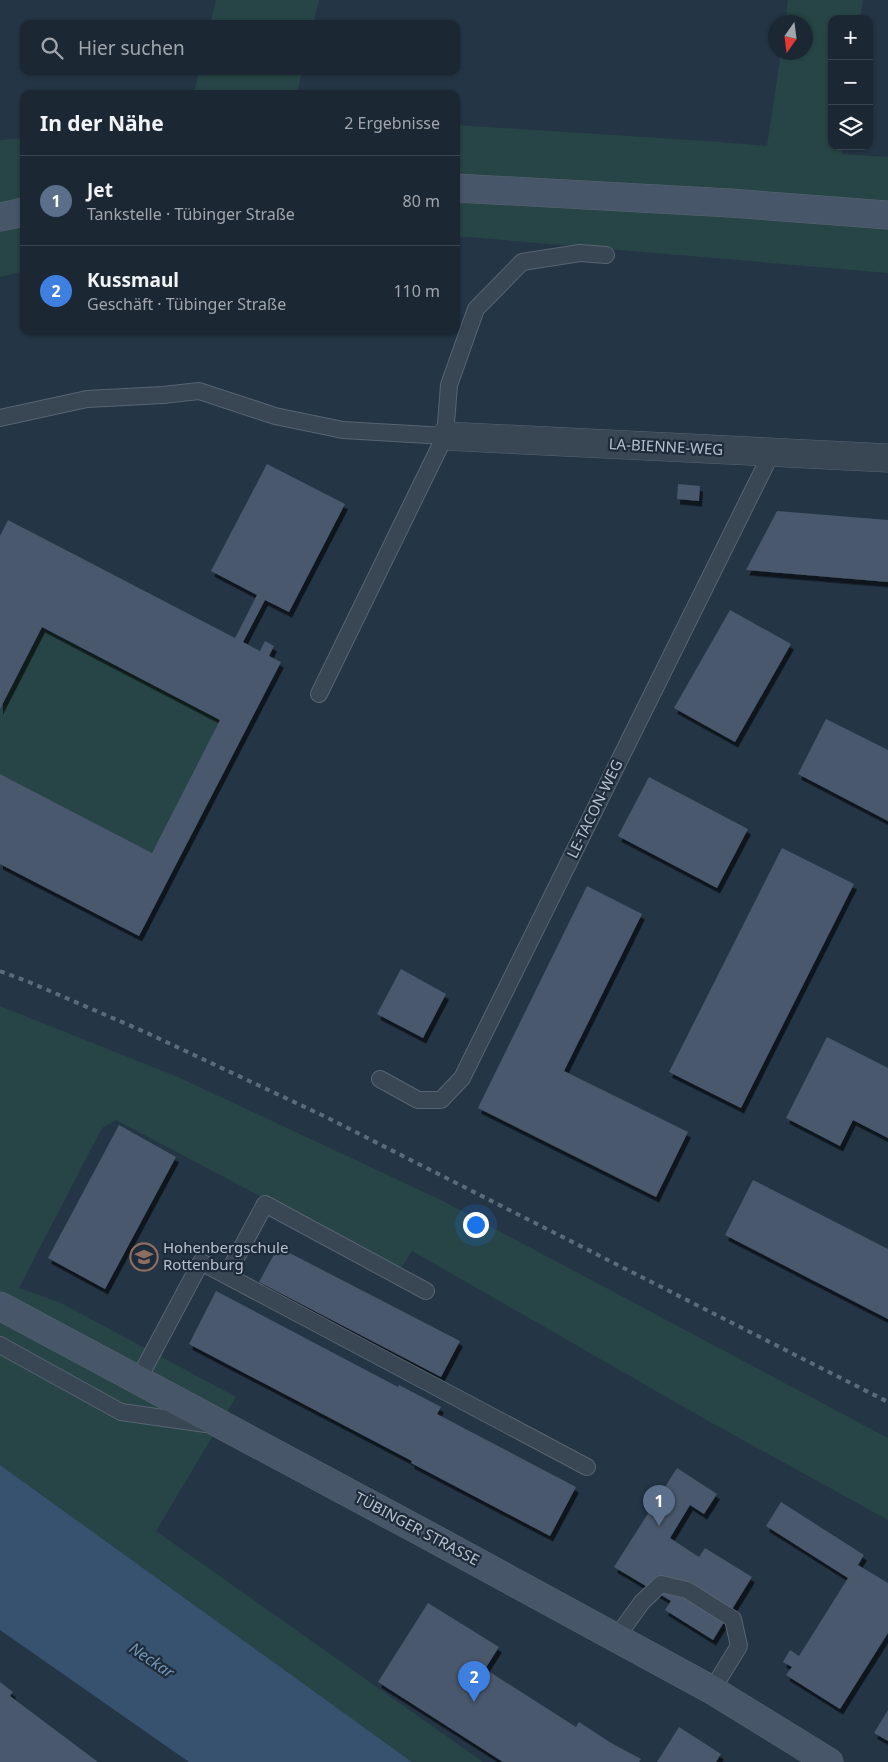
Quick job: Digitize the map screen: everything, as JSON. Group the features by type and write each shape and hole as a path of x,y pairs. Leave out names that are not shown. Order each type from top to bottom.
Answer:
{"main road":[{"path":"460,188 730,203 888,215"},
{"path":"0,217 20,213"},
{"name":"TÜBINGER STRASSE","path":"0,1306 712,1690 829,1762"}],"street":[{"name":"LA-BIENNE-WEG","path":"445,436 888,458"}],"lane":[{"path":"319,694 445,436 449,385 476,309 522,262 580,253 606,255"},
{"path":"0,418 87,399 199,391 275,416 343,430 445,436"},
{"name":"LE-TACON-WEG","path":"380,1079 418,1100 441,1100 462,1078 772,452"},
{"path":"227,1275 265,1204 426,1291"},
{"path":"138,1380 201,1262 587,1467"},
{"path":"0,1346 121,1412 226,1427"},
{"path":"616,1638 642,1602 661,1584 687,1590 733,1619 739,1646 712,1690"}],"green space":[{"path":"216,0 319,0 314,20 211,20"},
{"path":"788,0 863,0 861,15 828,15 828,150 842,150 842,154 888,157 888,273 460,238 460,125 767,146 780,60 813,60 813,15 786,15"},
{"path":"198,75 301,75 298,90 195,90"},
{"path":"20,138 20,272 0,277 0,140"},
{"path":"42,627 220,720 152,853 0,774 0,709"},
{"path":"0,1006 178,1077 441,1200 888,1438 888,1520 703,1418 412,1251 400,1270 116,1120 102,1128 19,1288 61,1303 236,1397 156,1531 483,1762 412,1762 0,1465"}],"water":[{"name":"Neckar","path":"0,1465 412,1762 189,1762 0,1630"}],"building":[{"path":"267,464 345,504 289,612 265,600 243,642 260,651 265,641 274,646 269,656 281,662 139,936 0,864 0,774 152,853 220,720 42,627 0,709 0,536 8,520 235,638 257,595 211,571"},
{"path":"678,484 700,486 699,501 677,499"},
{"path":"777,511 888,520 888,582 746,570"},
{"path":"730,610 791,644 735,742 674,708"},
{"path":"826,719 888,750 888,821 798,774"},
{"path":"649,777 748,829 717,888 618,836"},
{"path":"782,848 854,884 741,1108 669,1072"},
{"path":"587,886 642,914 564,1071 688,1132 656,1197 478,1108"},
{"path":"401,969 446,994 423,1038 377,1014"},
{"path":"827,1037 888,1068 888,1138 853,1120 840,1146 786,1118"},
{"path":"119,1125 176,1157 105,1289 48,1258"},
{"path":"753,1180 888,1249 888,1319 725,1235"},
{"path":"278,1247 460,1341 441,1377 259,1282"},
{"path":"216,1291 398,1387 399,1385 441,1407 437,1414 576,1487 550,1536 189,1344"},
{"path":"677,1468 717,1494 704,1514 690,1505 670,1538 699,1557 705,1548 752,1577 713,1640 665,1610 671,1601 614,1567"},
{"path":"781,1502 864,1555 858,1565 888,1583 888,1633 840,1709 786,1675 792,1667 783,1662 790,1650 799,1656 848,1578 766,1526"},
{"path":"428,1603 499,1647 485,1669 576,1727 579,1722 611,1743 641,1759 639,1762 503,1762 378,1682"},
{"path":"0,1682 13,1692 10,1696 98,1762 0,1762"},
{"path":"888,1710 888,1741 874,1733"},
{"path":"679,1727 721,1754 716,1762 657,1762"}],"railway":[{"path":"0,971 145,1032 326,1117 888,1402"}],"place":[{"name":"Hohenbergschule Rottenburg","path":"144,1257"},
{"name":"Jet","path":"659,1526"},
{"name":"Kussmaul","path":"474,1702"}]}
